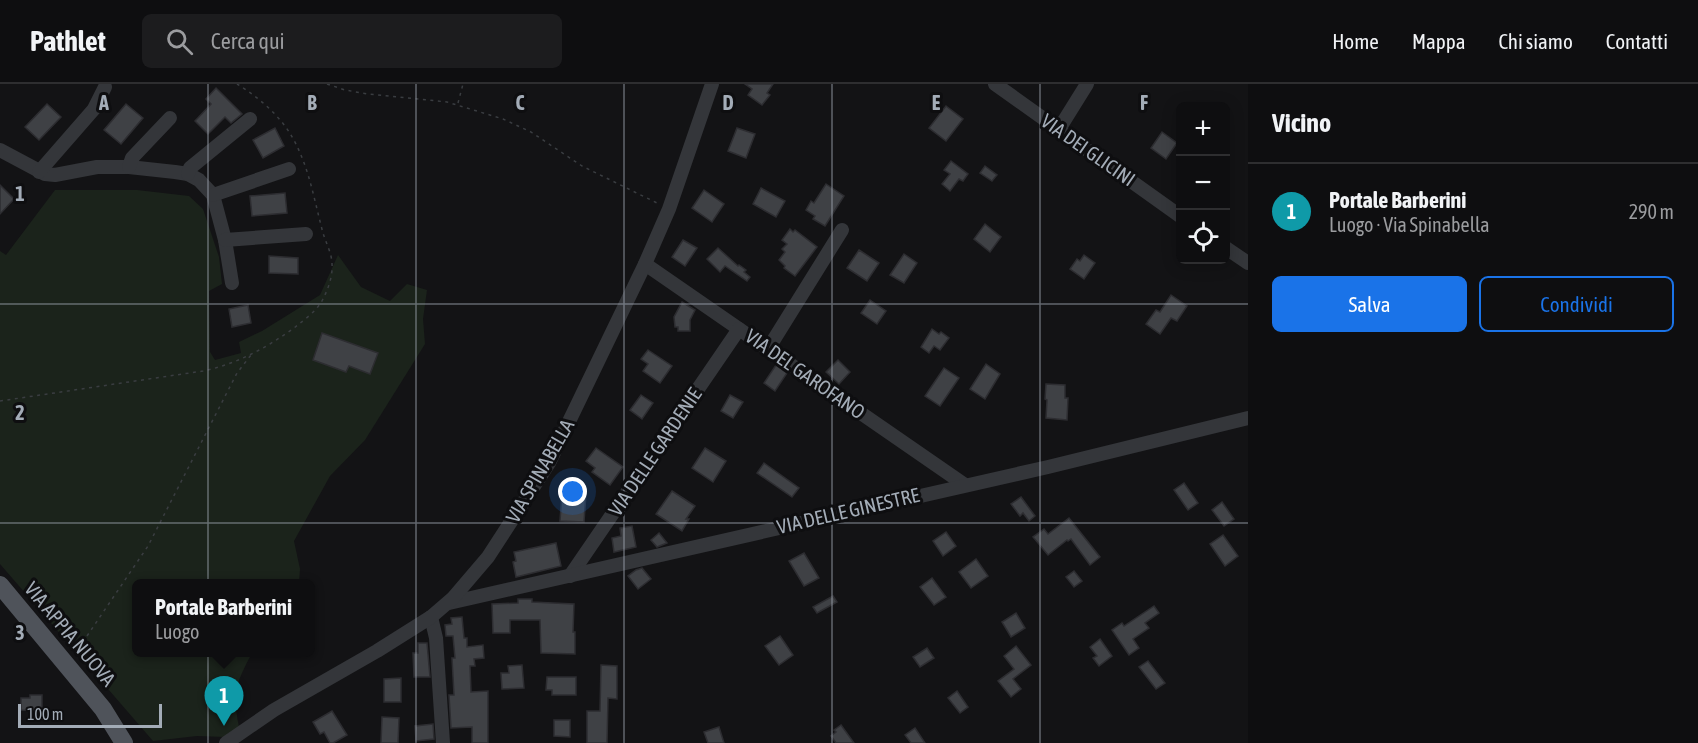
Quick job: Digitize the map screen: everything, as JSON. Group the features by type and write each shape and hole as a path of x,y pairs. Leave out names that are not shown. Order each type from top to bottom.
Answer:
{"main road":[{"name":"VIA APPIA NUOVA","path":"0,585 103,709 124,743"},
{"name":"VIA APPIA NUOVA","path":"0,603 96,718 124,743"}],"street":[{"name":"VIA SPINABELLA","path":"226,743 274,710 431,617 448,604 488,557 549,463 645,264 669,209 712,84"},
{"name":"VIA DEI GLICINI","path":"995,84 1176,213"},
{"path":"1059,129 1087,84"},
{"path":"39,172 94,110 105,87"},
{"path":"129,167 132,158 170,118"},
{"path":"188,174 190,168 250,119"},
{"path":"0,150 39,172 55,175 97,168 129,167 188,174 199,180 213,195 225,240 232,283"},
{"path":"213,195 289,169"},
{"path":"768,349 842,230"},
{"path":"225,240 306,234"},
{"path":"1230,251 1248,263"},
{"name":"VIA DEL GAROFANO","path":"645,264 965,484"},
{"name":"VIA DELLE GARDENIE","path":"570,576 739,329"},
{"name":"VIA DELLE GINESTRE","path":"448,604 965,484 1048,467 1248,418"},
{"path":"431,617 436,638 443,743"}],"path":[{"path":"327,84 364,94 457,104 503,119 524,129 582,166 669,209"},
{"path":"457,104 463,84"},
{"path":"87,636 148,546 237,373 252,355"}],"shaded area":[{"path":"55,190 137,190 189,196 203,209 219,257 222,284 209,291 210,352 215,360 241,353 239,342 262,331 320,295 338,255 361,287 390,301 407,284 427,290 423,319 425,344 365,440 330,476 294,541 300,569 299,579 132,579 132,657 250,657 237,688 236,705 239,727 225,737 197,736 153,741 0,564 0,251 6,255"}],"building":[{"path":"745,84 773,84 767,93 770,95 762,105 748,95 752,89"},
{"path":"216,88 242,114 231,123 225,117 208,134 195,121 211,104 206,99"},
{"path":"47,104 61,117 39,140 25,127"},
{"path":"126,104 143,118 121,144 104,130"},
{"path":"946,106 963,119 946,141 929,128"},
{"path":"275,128 284,146 263,158 253,140"},
{"path":"737,128 755,134 746,158 728,151"},
{"path":"1162,132 1176,142 1166,159 1151,148"},
{"path":"951,161 968,174 963,181 959,179 950,191 942,184 950,174 944,170"},
{"path":"985,166 997,175 992,181 980,173"},
{"path":"826,184 844,196 825,226 813,219 815,216 806,210 811,201 814,203"},
{"path":"0,185 14,199 0,214"},
{"path":"761,188 785,201 776,217 753,204"},
{"path":"704,190 724,204 712,222 692,208"},
{"path":"285,193 287,213 252,216 250,196"},
{"path":"985,224 1001,237 990,252 974,239"},
{"path":"790,229 793,232 795,230 817,247 795,276 784,268 785,266 779,260 785,252 782,249 787,244 782,240"},
{"path":"683,240 697,248 685,266 672,257"},
{"path":"718,248 746,270 744,272 750,277 747,281 725,266 720,272 707,259"},
{"path":"859,250 879,263 867,281 847,268"},
{"path":"904,254 917,263 904,283 890,275"},
{"path":"1084,255 1095,263 1084,279 1070,269 1077,259 1080,261"},
{"path":"269,256 298,258 298,274 269,273"},
{"path":"1171,295 1187,306 1177,321 1171,318 1160,334 1146,324 1156,310 1160,312"},
{"path":"870,300 886,311 877,324 861,313"},
{"path":"682,302 695,310 690,320 690,331 678,331 678,327 675,327 674,317"},
{"path":"248,305 251,323 232,327 229,309"},
{"path":"932,329 949,338 940,350 934,346 929,353 921,347"},
{"path":"322,333 378,353 370,374 349,366 346,372 313,360"},
{"path":"648,350 672,366 660,383 643,371 648,364 641,359"},
{"path":"838,360 850,372 839,384 826,372"},
{"path":"986,364 1000,374 985,399 970,389"},
{"path":"776,365 787,373 775,391 764,383"},
{"path":"944,368 959,378 940,406 925,396"},
{"path":"1046,384 1065,385 1065,398 1068,398 1067,420 1046,418"},
{"path":"641,395 653,403 642,419 630,410"},
{"path":"730,395 743,402 733,418 721,411"},
{"path":"596,448 623,467 610,485 592,472 595,468 586,461"},
{"path":"705,448 726,461 713,482 692,468"},
{"path":"764,463 799,488 792,497 757,473"},
{"path":"1184,483 1198,503 1188,510 1174,490"},
{"path":"672,491 695,506 686,519 689,519 682,531 656,514"},
{"path":"562,492 586,494 584,522 560,521"},
{"path":"1021,497 1035,516 1029,521 1023,513 1020,516 1011,504"},
{"path":"1222,502 1234,519 1224,526 1212,510"},
{"path":"1069,518 1100,557 1090,565 1071,539 1048,555 1033,537 1044,529 1048,534"},
{"path":"632,526 636,547 614,552 612,538 621,536 620,528"},
{"path":"946,532 956,546 943,556 933,541"},
{"path":"659,533 667,543 657,547 651,540"},
{"path":"1223,535 1238,556 1225,566 1210,544"},
{"path":"556,543 561,566 516,577 514,552"},
{"path":"804,553 819,578 804,586 789,561"},
{"path":"976,559 988,576 971,588 959,572"},
{"path":"642,568 651,579 638,589 628,576"},
{"path":"1074,571 1082,581 1074,587 1066,577"},
{"path":"932,578 946,597 934,605 920,587"},
{"path":"833,596 837,602 817,613 813,607"},
{"path":"518,599 574,604 575,654 541,653 540,620 510,620 510,633 493,633 492,604 518,603"},
{"path":"1154,606 1159,613 1145,623 1149,628 1133,639 1139,648 1129,655 1112,630 1122,623 1124,626"},
{"path":"1016,613 1025,628 1011,637 1002,622"},
{"path":"462,617 467,647 483,645 484,658 474,659 475,666 470,666 471,692 488,691 488,743 472,743 472,727 451,728 449,695 454,695 452,658 455,658 453,636 446,636 445,625 452,624 451,618"},
{"path":"780,636 793,655 779,665 765,646"},
{"path":"1100,639 1112,656 1099,666 1093,658 1097,656 1090,647"},
{"path":"418,643 427,643 430,677 414,677 413,653 418,653"},
{"path":"1016,646 1031,665 1013,679 1021,689 1011,697 998,681 1014,669 1004,656"},
{"path":"927,648 934,658 920,667 913,657"},
{"path":"1148,661 1165,683 1156,689 1139,667"},
{"path":"522,665 524,688 502,689 501,673 509,673 508,666"},
{"path":"601,665 617,666 617,699 608,698 607,743 587,743 587,711 600,711"},
{"path":"547,677 576,677 576,695 552,695 552,690 546,690"},
{"path":"401,678 401,702 384,702 384,679"},
{"path":"957,691 968,707 960,713 948,698"},
{"path":"30,695 42,695 42,711 21,710 21,698 30,698"},
{"path":"332,711 347,735 330,743 324,732 320,734 313,722"},
{"path":"382,717 399,718 398,743 381,743"},
{"path":"554,720 570,720 570,737 554,736"},
{"path":"433,724 434,739 416,741 415,726"},
{"path":"841,725 854,743 836,743 831,736 836,732 834,730"},
{"path":"719,727 724,743 708,743 704,732"},
{"path":"915,728 925,743 911,743 905,735"}],"place":[{"name":"Portale Barberini","path":"224,726"}]}
